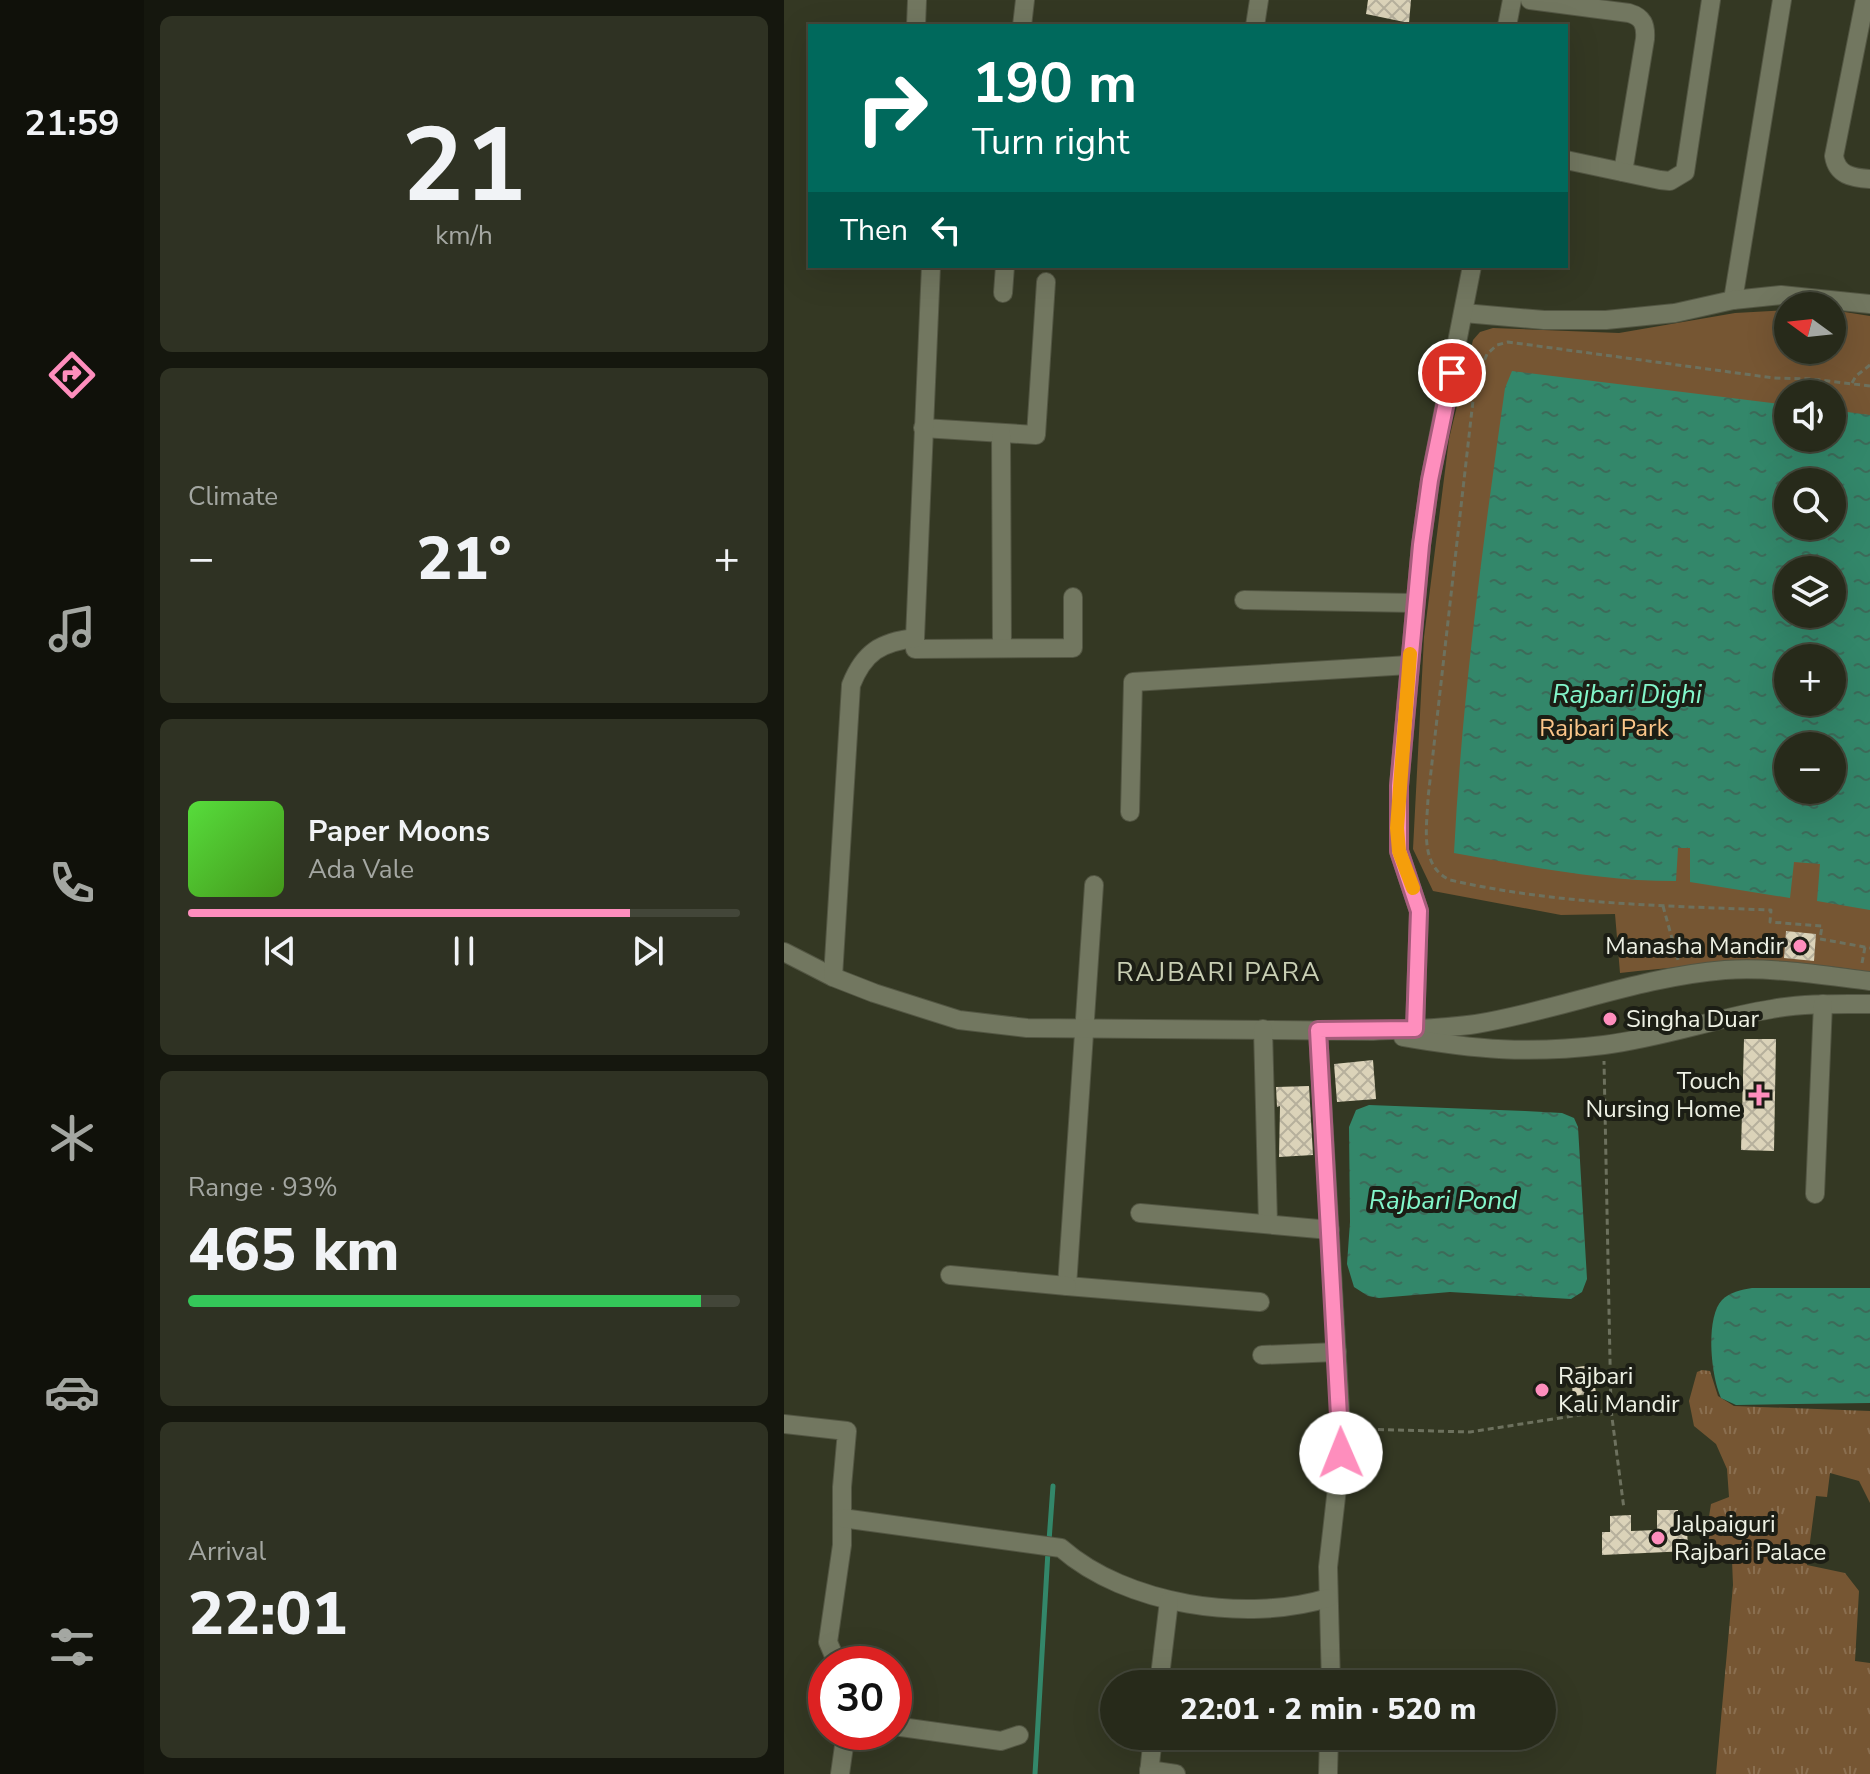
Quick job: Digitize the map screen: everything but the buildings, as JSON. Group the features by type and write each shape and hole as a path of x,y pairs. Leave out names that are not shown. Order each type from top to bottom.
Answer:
{"street":[{"path":"916,24 917,0"},
{"path":"1022,24 1025,0"},
{"path":"1255,24 1259,0"},
{"path":"1507,24 1512,0"},
{"path":"1530,0 1629,13 1642,20 1646,29 1645,39 1623,172"},
{"path":"1568,160 1670,181 1685,172 1711,0"},
{"path":"1733,300 1782,0"},
{"path":"1865,0 1834,156 1835,165 1843,173 1870,179"},
{"path":"931,268 915,649 1073,648 1073,597"},
{"path":"1003,293 1005,268"},
{"path":"1415,1029 1419,911 1399,851 1397,828 1409,665 1430,480 1472,268"},
{"path":"923,428 1036,435 1046,282"},
{"path":"1464,313 1544,320 1606,320 1675,313 1733,300 1792,296 1870,304"},
{"path":"1001,433 1002,648"},
{"path":"1244,600 1414,603"},
{"path":"833,977 851,685 860,667 873,652 891,641 915,638"},
{"path":"1130,812 1133,682 1409,665"},
{"path":"1067,1286 1094,885"},
{"path":"784,952 833,977 931,1013 959,1020 1027,1028 1415,1029 1475,1024 1682,975 1764,969 1862,977"},
{"path":"1373,1031 1459,1047 1509,1051 1604,1045 1774,1009 1823,1004 1870,1004"},
{"path":"1815,1194 1823,1004"},
{"path":"1263,1029 1268,1224"},
{"path":"1318,1030 1341,1428 1328,1567 1331,1670"},
{"path":"1140,1213 1330,1230"},
{"path":"950,1275 1260,1302"},
{"path":"1262,1355 1337,1352"},
{"path":"784,1424 847,1431 841,1553 830,1646"},
{"path":"842,1518 1061,1548 1087,1568 1169,1601 1256,1609 1301,1606 1328,1598"},
{"path":"1161,1670 1169,1601"},
{"path":"912,1729 1001,1741 1019,1735"},
{"path":"840,1774 843,1750"},
{"path":"1151,1750 1149,1772 1176,1774"},
{"path":"1328,1774 1329,1750"}],"path":[{"path":"1862,977 1868,947 1820,939 1822,926 1770,922 1771,910 1563,898 1471,885 1439,875 1429,859 1426,841 1428,798 1475,383 1487,354 1497,345 1508,342 1774,378 1870,386"},
{"path":"1852,383 1870,365"},
{"path":"1663,906 1680,966"},
{"path":"1604,1045 1611,1410 1624,1509"},
{"path":"1341,1428 1470,1432 1611,1410"}],"green space":[{"name":"Rajbari Dighi","path":"1774,311 1774,364 1846,364 1846,312 1870,316 1870,972 1776,963 1620,973 1615,914 1561,915 1433,891 1413,849 1424,637 1449,439 1473,340 1480,332 1493,328 1619,333 1735,313"},
{"path":"1710,1371 1718,1396 1734,1406 1870,1411 1870,1503 1859,1481 1830,1473 1827,1497 1816,1496 1807,1565 1845,1573 1859,1591 1855,1661 1870,1663 1870,1774 1716,1774 1733,1585 1732,1560 1706,1536 1711,1504 1729,1497 1727,1469 1716,1444 1694,1426 1689,1401 1697,1372"}],"water":[{"name":"Rajbari Dighi","path":"1512,371 1774,403 1774,452 1846,452 1846,412 1870,415 1870,910 1817,901 1820,864 1794,862 1790,898 1690,882 1690,848 1678,848 1676,881 1592,876 1454,853 1481,562 1505,388"},
{"name":"Rajbari Pond","path":"1369,1105 1562,1113 1574,1118 1578,1127 1587,1279 1582,1292 1571,1299 1450,1292 1379,1298 1368,1296 1354,1287 1347,1264 1349,1127 1356,1110"},
{"path":"1752,1288 1870,1288 1870,1403 1736,1405 1721,1398 1712,1363 1713,1320 1725,1297"}],"waterway":[{"path":"1049,1541 1053,1486"},
{"path":"1035,1774 1048,1551"}],"slow traffic":[{"path":"1410,654 1397,828 1399,851 1413,888"}],"place":[{"name":"Manasha Mandir","path":"1800,946"},
{"name":"Singha Duar","path":"1610,1019"},
{"name":"Touch Nursing Home","path":"1759,1095"},
{"name":"Rajbari Kali Mandir","path":"1542,1390"},
{"name":"Jalpaiguri Rajbari Palace","path":"1658,1538"}],"district":[{"name":"RAJBARI PARA","path":"1219,972"}],"route":[{"path":"1341,1453 1318,1030 1415,1029 1419,911 1399,851 1399,786 1421,545 1430,480 1452,373"}],"park label":[{"name":"Rajbari Park","path":"1604,728"}]}
